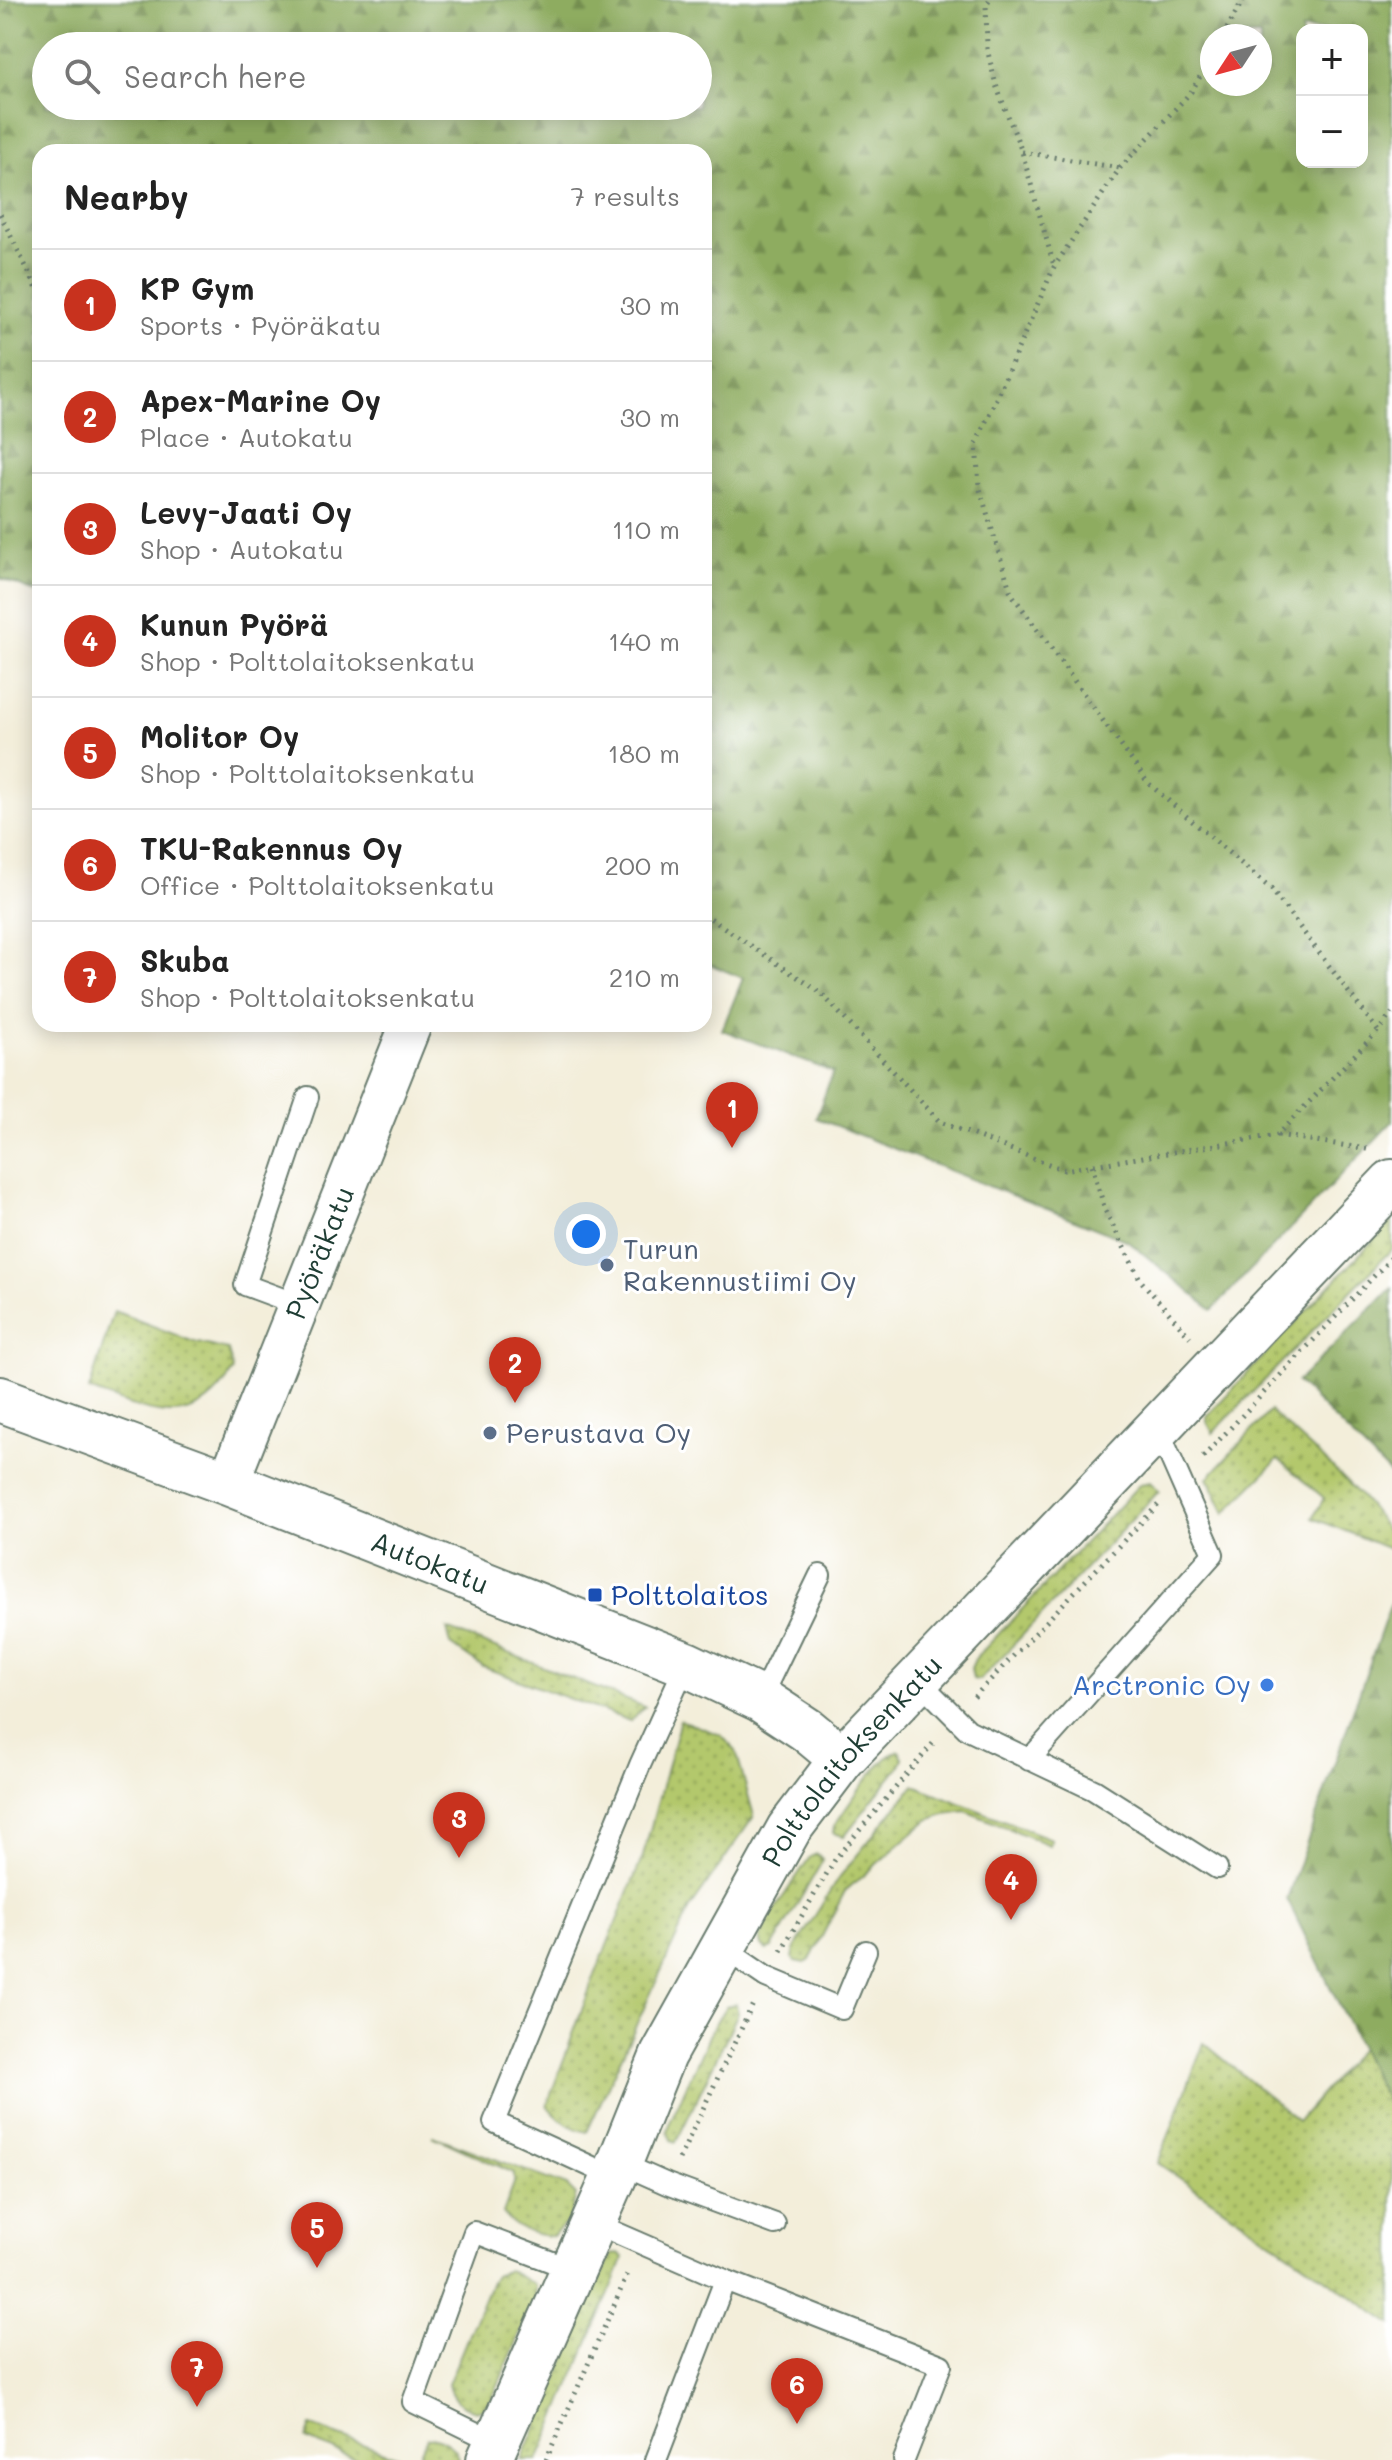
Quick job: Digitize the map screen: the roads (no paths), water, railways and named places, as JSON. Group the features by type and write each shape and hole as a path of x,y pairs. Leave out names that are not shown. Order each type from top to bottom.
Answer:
{"street":[{"name":"Pyöräkatu","path":"228,1483 408,1032"},
{"name":"Polttolaitoksenkatu","path":"493,2452 617,2170 663,2055 789,1829 842,1759 1216,1369 1381,1166"},
{"name":"Autokatu","path":"0,1399 228,1483 686,1664 760,1699 807,1730 842,1759"}],"lane":[{"path":"299,1305 245,1285 308,1097"},
{"path":"1029,1760 1213,1554 1158,1429"},
{"path":"760,1699 820,1575"},
{"path":"686,1664 640,1765 494,2122 617,2170 667,2184 775,2224"},
{"path":"918,1680 968,1730 1094,1790 1217,1868"},
{"path":"722,1947 766,1977 842,2009 866,1951"},
{"path":"594,2223 725,2280 941,2365 904,2460"},
{"path":"493,2452 413,2402 474,2232 573,2270"},
{"path":"656,2460 725,2280"}],"place":[{"name":"KP Gym","path":"732,1148"},
{"name":"Turun Rakennustiimi Oy","path":"607,1265"},
{"name":"Apex-Marine Oy","path":"515,1403"},
{"name":"Perustava Oy","path":"490,1433"},
{"name":"Polttolaitos","path":"595,1595"},
{"name":"Arctronic Oy","path":"1267,1685"},
{"name":"Levy-Jaati Oy","path":"459,1858"},
{"name":"Kunun Pyörä","path":"1011,1920"},
{"name":"Molitor Oy","path":"317,2268"},
{"name":"Skuba","path":"197,2407"},
{"name":"TKU-Rakennus Oy","path":"797,2424"}]}
